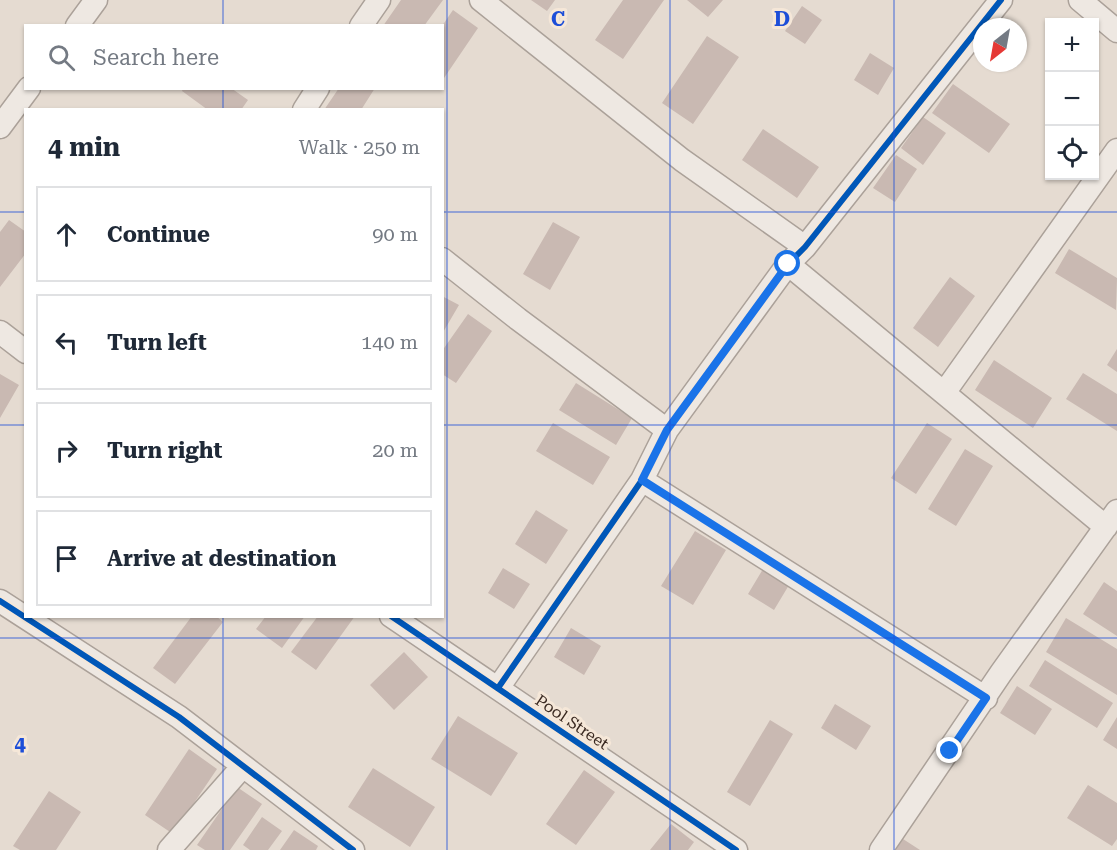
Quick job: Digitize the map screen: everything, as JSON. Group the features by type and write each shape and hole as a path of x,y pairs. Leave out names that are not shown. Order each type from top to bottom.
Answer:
{"street":[{"path":"78,24 96,0"},
{"path":"362,24 379,0"},
{"path":"481,0 682,160 805,247"},
{"path":"498,688 642,480 667,430 788,264 805,247 1001,0"},
{"path":"1080,0 1117,31"},
{"path":"0,127 28,90"},
{"path":"304,108 317,90"},
{"path":"944,393 1117,150"},
{"path":"444,261 667,430"},
{"path":"788,264 944,393 1112,519 881,850"},
{"path":"0,333 24,351"},
{"path":"642,480 986,698"},
{"path":"0,601 24,617"},
{"path":"26,618 179,717 353,850"},
{"name":"Pool Street","path":"394,618 736,850"},
{"path":"169,850 243,766"}],"building":[{"path":"401,0 443,0 425,24 384,24"},
{"path":"531,0 555,0 547,11"},
{"path":"623,0 664,0 623,59 595,40"},
{"path":"687,0 723,0 708,17"},
{"path":"802,6 822,20 805,44 785,31"},
{"path":"453,10 478,28 444,78 444,24"},
{"path":"707,36 739,57 693,124 662,103"},
{"path":"870,53 894,68 878,95 854,80"},
{"path":"953,84 1010,124 989,153 932,113"},
{"path":"234,90 248,100 242,108 205,108 182,91"},
{"path":"338,90 374,90 362,108 325,108"},
{"path":"923,117 946,133 923,165 901,148"},
{"path":"763,129 819,167 797,198 742,160"},
{"path":"896,155 917,169 895,202 873,188"},
{"path":"9,220 24,231 24,256 0,287 0,232"},
{"path":"553,222 580,237 550,290 523,274"},
{"path":"1069,249 1117,278 1116,310 1055,273"},
{"path":"950,277 975,296 938,347 913,328"},
{"path":"444,297 459,305 444,331"},
{"path":"468,314 492,331 456,383 444,375 444,348"},
{"path":"1117,349 1117,372 1107,365"},
{"path":"994,360 1052,398 1033,428 975,390"},
{"path":"1083,373 1117,394 1117,431 1066,399"},
{"path":"0,374 19,385 0,418"},
{"path":"576,383 632,418 616,445 559,410"},
{"path":"553,423 610,457 593,485 536,451"},
{"path":"927,423 952,439 916,494 891,478"},
{"path":"965,449 993,466 956,526 928,509"},
{"path":"536,510 568,530 546,564 515,544"},
{"path":"695,531 726,550 693,605 661,586"},
{"path":"503,568 530,584 514,609 488,593"},
{"path":"763,569 789,585 774,610 748,594"},
{"path":"1104,582 1117,591 1117,636 1083,614"},
{"path":"190,618 218,618 223,622 175,684 153,668"},
{"path":"264,618 304,618 282,648 256,629"},
{"path":"316,618 354,618 316,670 291,652"},
{"path":"1066,618 1117,649 1117,695 1046,652"},
{"path":"571,628 601,646 584,675 554,657"},
{"path":"404,652 428,677 394,710 370,685"},
{"path":"1045,660 1113,703 1097,728 1029,686"},
{"path":"1017,686 1052,709 1035,735 1000,713"},
{"path":"835,704 871,726 856,750 821,728"},
{"path":"458,716 518,753 491,796 431,759"},
{"path":"1117,717 1117,749 1103,740"},
{"path":"770,720 793,734 750,806 727,792"},
{"path":"189,749 217,769 173,834 145,815"},
{"path":"373,768 435,807 410,847 348,807"},
{"path":"584,770 615,792 576,845 546,824"},
{"path":"1088,785 1117,803 1117,839 1112,846 1067,818"},
{"path":"237,787 262,804 230,850 205,850 197,845"},
{"path":"49,791 81,812 56,850 20,850 13,846"},
{"path":"262,817 282,831 268,850 250,850 243,845"},
{"path":"671,824 694,842 688,850 650,850"},
{"path":"294,830 318,846 316,850 280,850"},
{"path":"903,839 920,850 896,850"}],"cycle path":[{"path":"498,688 642,480 667,430 788,264 805,247 1001,0"},
{"path":"0,601 24,617"},
{"path":"26,618 179,717 353,850"},
{"path":"394,618 736,850"}],"route":[{"path":"788,264 667,430 642,480 986,698 950,751"}]}
